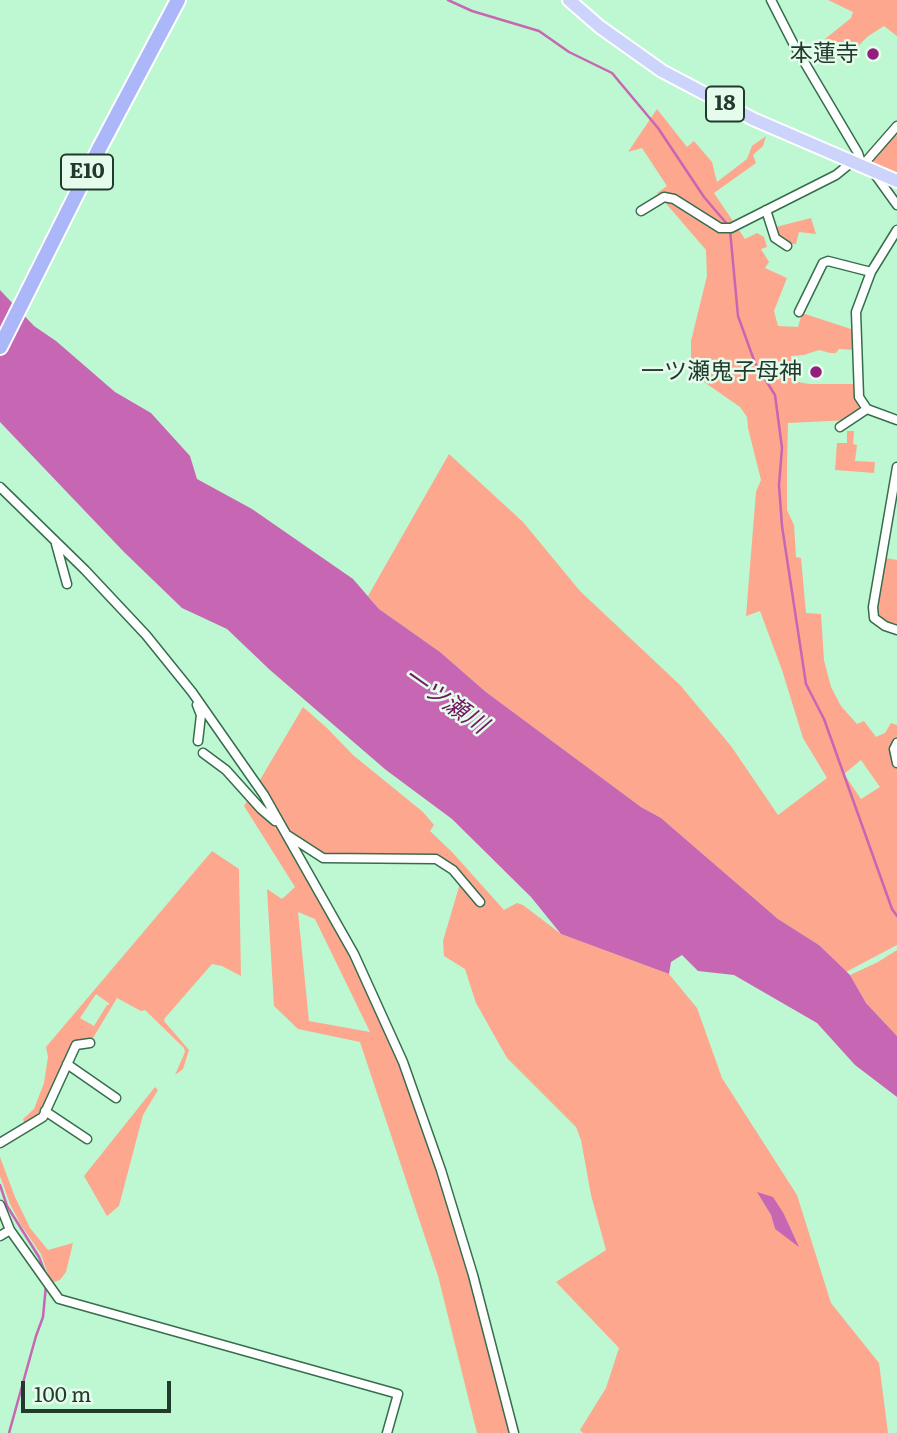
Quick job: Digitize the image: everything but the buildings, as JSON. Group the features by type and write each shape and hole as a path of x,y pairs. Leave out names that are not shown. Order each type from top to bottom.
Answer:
{"highway":[{"name":"E10","path":"0,347 100,147 178,0"}],"main road":[{"name":"18","path":"569,0 600,27 662,71 753,119 897,181"}],"street":[{"path":"771,0 793,43 858,153 862,166 897,205"},
{"path":"642,211 664,197 674,199 720,228 731,228 836,175 862,166 897,126"},
{"path":"766,210 775,238 788,246"},
{"path":"897,230 871,272 856,312 859,397 867,409 897,421"},
{"path":"799,312 823,263 828,261 871,272"},
{"path":"840,427 867,409"},
{"path":"897,467 873,607 874,618 897,630"},
{"path":"0,487 146,635 192,692 264,795 354,954 403,1062 441,1170 473,1275 514,1433"},
{"path":"55,541 67,584"},
{"path":"192,692 201,715 198,741"},
{"path":"897,743 894,749 897,764"},
{"path":"203,754 226,770 261,809 280,825"},
{"path":"287,835 323,858 436,859 453,870 480,902"},
{"path":"0,1143 43,1117 76,1045 90,1043"},
{"path":"67,1064 116,1098"},
{"path":"45,1111 87,1139"},
{"path":"0,1205 10,1230 59,1299 398,1394 387,1433"},
{"path":"0,1236 10,1230"}],"shaded area":[{"path":"828,0 897,0 897,36 884,26 867,37 842,63 825,39 851,18 853,12"},
{"path":"657,109 687,147 694,141 712,162 717,182 747,159 752,146 766,136 763,146 753,155 756,163 714,193 745,239 757,233 764,237 767,247 761,249 769,262 765,268 787,278 774,311 778,326 798,327 802,313 857,331 857,350 839,349 836,353 830,353 819,350 791,356 793,381 809,384 858,384 867,409 851,420 788,423 787,465 787,510 794,525 796,557 801,558 806,613 821,614 824,660 831,687 841,706 857,724 864,721 876,737 885,733 891,723 897,725 897,945 846,972 819,945 778,919 661,818 641,807 486,692 440,652 379,609 368,596 449,454 523,522 580,591 680,685 731,746 778,815 827,778 803,738 760,611 746,616 756,492 761,480 747,417 740,407 697,377 691,357 691,341 707,276 706,250 657,193 667,186 642,148 628,152","holes":["861,760 880,787 861,799 844,774"]},
{"path":"893,132 897,136 897,174 866,161"},
{"path":"811,218 816,234 799,232 796,244 782,245 772,228"},
{"path":"847,431 854,431 853,444 857,445 855,461 875,462 874,473 835,470 837,443 847,443"},
{"path":"886,558 897,560 897,624 886,622 879,616 877,608"},
{"path":"303,707 353,755 423,812 434,825 430,831 504,910 517,903 523,905 561,934 669,974 697,1008 722,1078 797,1195 831,1303 879,1363 888,1433 583,1433 580,1430 606,1388 619,1348 556,1282 606,1250 576,1127 507,1058 476,1003 465,969 444,956 443,941 461,880 436,859 323,858 288,836 372,991 441,1170 514,1433 477,1433 438,1276 360,1042 298,1029 274,1006 267,889 282,899 295,887 244,806 250,796 278,824 257,785","holes":["298,912 315,919 370,1032 309,1021","758,1193 784,1214 798,1245 775,1229 771,1215"]},
{"path":"212,851 239,869 241,976 212,964 164,1021 189,1050 183,1069 175,1075 185,1052 184,1048 145,1010 141,1011 117,998 90,1043 76,1045 43,1117 26,1127 23,1119 34,1109 44,1083 48,1057 46,1047","holes":["96,994 110,1004 94,1026 80,1018"]},
{"path":"897,950 897,1036 866,1003 850,975"},
{"path":"155,1087 158,1090 143,1115 119,1206 107,1216 84,1176"},
{"path":"0,1157 30,1228 48,1250 73,1243 66,1272 60,1280 51,1283 41,1254 10,1204 0,1176"}],"water":[{"name":"一ツ瀬川","path":"0,290 34,326 56,341 115,392 151,413 190,456 197,479 252,509 353,579 379,609 440,652 486,692 641,807 661,818 778,919 819,945 850,975 866,1003 897,1036 897,1097 855,1065 817,1023 734,975 698,971 682,955 671,962 669,974 561,934 531,897 452,819 386,770 270,670 227,629 182,608 124,552 0,422"},
{"path":"757,1192 773,1197 799,1247 775,1229 771,1215"}],"waterway":[{"path":"448,0 472,11 539,31 569,52 612,73 658,128 704,197 727,224"},
{"path":"730,230 738,316 755,363 775,395 782,448 779,485 782,526 806,684 824,719 892,909 897,916"},
{"path":"0,1185 7,1206 39,1257 46,1275"},
{"path":"9,1433 43,1317 46,1285"}],"place":[{"name":"本蓮寺","path":"873,54"},
{"name":"一ツ瀬鬼子母神","path":"816,372"}]}
